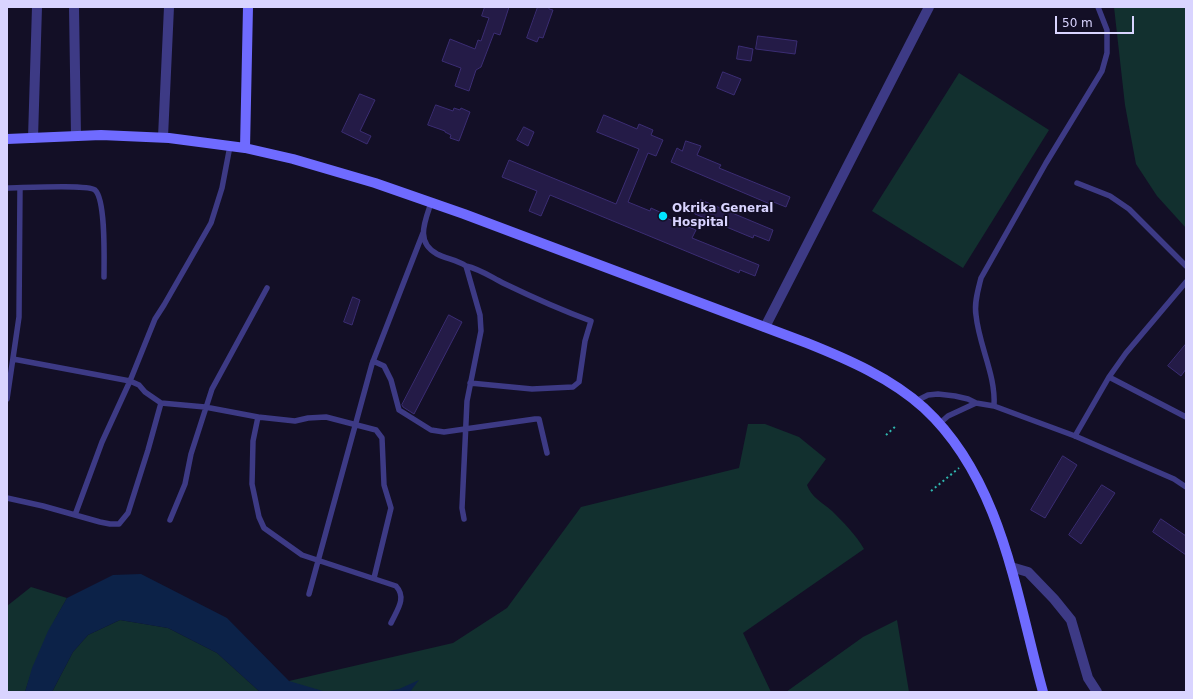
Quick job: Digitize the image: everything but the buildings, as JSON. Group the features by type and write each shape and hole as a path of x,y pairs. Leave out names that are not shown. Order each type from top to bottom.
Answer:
{"street":[{"path":"33,138 37,7"},
{"path":"74,7 76,136"},
{"path":"162,137 169,7"},
{"path":"245,148 248,7"},
{"path":"765,327 929,7"},
{"path":"7,139 76,136 162,137 245,148 315,165 375,183 603,265 841,357 894,386 916,401 939,424 955,443 967,462 979,482 1000,533 1011,567 1043,692"},
{"path":"1011,567 1028,572 1054,599 1071,620 1088,678 1097,692"}],"lane":[{"path":"994,406 995,396 975,314 976,295 981,278 988,265 1046,163 1102,71 1107,53 1107,30 1098,7"},
{"path":"75,515 102,442 130,381 155,320 211,223 222,188 230,146"},
{"path":"1077,183 1110,196 1129,209 1186,266"},
{"path":"7,188 68,187 89,188 94,190 99,196 104,231 104,277"},
{"path":"7,400 19,317 20,188"},
{"path":"309,594 373,361 423,233 424,223 431,203"},
{"path":"423,233 426,245 436,253 459,261 466,266 475,268 565,311 591,321 585,341 579,382 572,387 532,389 470,383"},
{"path":"464,518 462,508 467,429 467,401 480,344 481,331 480,315 466,266"},
{"path":"1075,436 1109,377 1126,352 1186,282"},
{"path":"170,520 184,484 191,454 212,389 267,288"},
{"path":"13,359 130,381 139,385 145,392 161,403 205,407 258,417 295,421 308,418 326,417 376,430 382,438 384,485 391,508 374,578"},
{"path":"373,361 384,366 391,380 399,410 431,430 444,432 539,419 547,453"},
{"path":"1109,377 1186,417"},
{"path":"916,401 928,395 938,394 954,396 968,399 976,403 994,406 1075,436 1174,479 1186,487"},
{"path":"7,498 110,524 119,524 128,513 161,403"},
{"path":"939,424 948,416 976,403"},
{"path":"258,417 253,441 252,484 259,517 264,528 302,554 396,586 401,591 402,600 391,623"}],"path":[{"path":"886,435 897,425"},
{"path":"930,491 967,462"}],"green space":[{"path":"1114,7 1186,7 1186,228 1157,196 1136,164 1125,105"},
{"path":"959,73 1049,130 963,268 872,211"},
{"path":"748,424 765,424 799,437 826,459 807,485 811,493 850,529 864,549 743,633 771,692 298,692 289,681 453,643 507,608 581,507 739,468"},
{"path":"31,587 67,598 43,644 25,692 7,692 7,606"},
{"path":"120,620 168,628 217,653 260,692 52,692 73,652 88,635"},
{"path":"897,620 909,692 786,692 863,637"}],"water":[{"path":"141,574 227,618 289,681 330,692 260,692 217,653 168,628 120,620 88,635 73,652 52,692 25,692 32,668 48,631 67,598 113,575"},
{"path":"419,680 410,692 382,692 399,689"}],"place":[{"name":"Okrika General Hospital","path":"663,216"}]}
